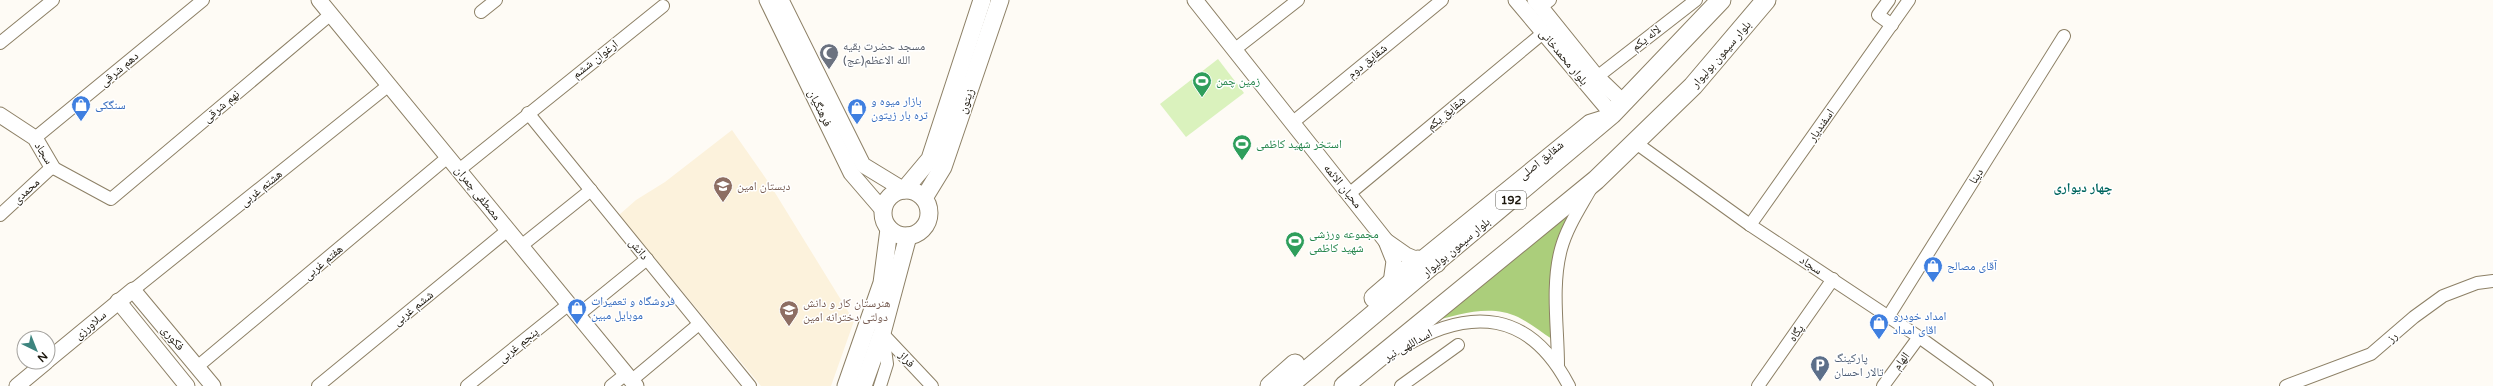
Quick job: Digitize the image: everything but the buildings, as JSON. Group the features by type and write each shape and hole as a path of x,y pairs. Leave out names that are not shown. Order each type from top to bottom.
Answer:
{"main road":[{"name":"زیتون","path":"904,190 930,159 982,0"},
{"name":"زیتون","path":"924,198 943,167 1000,0"},
{"name":"بلوار سیمون بولیوار","path":"1288,386 1427,262 1617,108 1721,0"},
{"name":"بلوار سیمون بولیوار","path":"1344,386 1596,180 1694,86 1766,0"},
{"path":"904,190 918,193 924,198 929,211 926,225 915,234 908,236 901,236 888,229 884,223 882,209 890,196 904,190"},
{"path":"846,386 882,283 888,229"},
{"path":"863,386 882,333 908,236"},
{"path":"1270,386 1391,283 1427,262"},
{"path":"1349,386 1364,371"}],"street":[{"path":"0,43 52,0"},
{"name":"دهم شرقی","path":"36,138 203,0"},
{"name":"مصطفی چمران","path":"319,0 631,380"},
{"path":"481,12 496,0"},
{"name":"فرهنگیان","path":"767,0 851,173 882,209"},
{"name":"فرهنگیان","path":"780,0 863,165 904,190"},
{"name":"محبان الائمه","path":"1195,0 1386,241 1394,261 1391,283"},
{"path":"1234,50 1298,0"},
{"name":"شقایق دوم","path":"1292,122 1442,0"},
{"name":"بلوار محمدخانی","path":"1516,0 1543,33 1617,108"},
{"name":"لاله یکم","path":"1597,77 1696,0"},
{"path":"1889,0 1878,15 1892,25"},
{"name":"اسفندیار","path":"1750,225 1909,0"},
{"name":"بلوار محمدخانی","path":"1542,2 1597,77 1617,108"},
{"name":"ارغوان ششم","path":"458,170 663,6"},
{"name":"نهم شرقی","path":"111,199 331,14"},
{"name":"شقایق یکم","path":"1349,194 1543,33"},
{"name":"دینا","path":"1888,317 2064,36"},
{"name":"هشتم غربی","path":"133,290 389,85"},
{"name":"دانش","path":"528,113 750,386"},
{"name":"سجاد","path":"0,115 36,138 52,167 111,199"},
{"name":"سجاد","path":"1636,143 1750,225 1919,337 1987,386"},
{"name":"هفتم غربی","path":"197,367 448,157"},
{"name":"محمدی","path":"0,215 52,167"},
{"name":"اسداللهی نیر","path":"1558,365 1557,272 1561,248 1568,229 1596,180"},
{"path":"522,246 591,190"},
{"name":"ششم غربی","path":"318,386 508,230"},
{"name":"محبان الائمه","path":"1386,241 1406,255 1427,262"},
{"name":"پنجم غربی","path":"468,386 646,259"},
{"name":"پگاه","path":"1758,386 1833,279"},
{"name":"رز","path":"2286,386 2371,354 2414,317 2443,296 2477,283 2493,281"},
{"name":"سلاورزی","path":"56,353 133,290"},
{"name":"فکوری","path":"133,290 212,386"},
{"name":"فکوری","path":"118,301 180,384"},
{"name":"اسداللهی نیر","path":"1364,371 1427,332 1454,325 1488,321 1512,326 1543,348 1558,365 1569,386"},
{"path":"611,386 631,380 699,324"},
{"path":"880,386 887,364 882,333"},
{"name":"فراز","path":"882,333 932,386"},
{"name":"الهام","path":"1883,386 1919,337"},
{"path":"1400,386 1458,345"},
{"name":"سلاورزی","path":"17,386 36,370"}],"shaded area":[{"path":"732,130 769,183 854,321 831,386 761,386 619,215 636,200 665,182"}],"green space":[{"name":"زمین چمن","path":"1218,59 1244,93 1186,137 1160,104"},
{"path":"1578,204 1567,220 1554,252 1550,285 1552,339 1518,317 1497,311 1464,313 1432,322"}],"place":[{"name":"مسجد حضرت بقیه الله الاعظم(عج)","path":"829,70"},
{"name":"زمین چمن","path":"1202,98"},
{"name":"سنگکی","path":"81,122"},
{"name":"بازار میوه و تره بار زیتون","path":"857,125"},
{"name":"استخر شهید کاظمی","path":"1242,161"},
{"name":"دبستان امین","path":"723,203"},
{"name":"مجموعه ورزشی شهید کاظمی","path":"1295,258"},
{"name":"آقای مصالح","path":"1933,283"},
{"name":"فروشگاه و تعمیرات موبایل مبین","path":"577,325"},
{"name":"هنرستان کار و دانش دولتی دخترانه امین","path":"789,327"},
{"name":"امداد خودرو اقای امداد","path":"1879,340"},
{"name":"پارکینگ تالار احسان","path":"1820,382"}],"district":[{"name":"چهار دیواری","path":"2083,187"}]}
